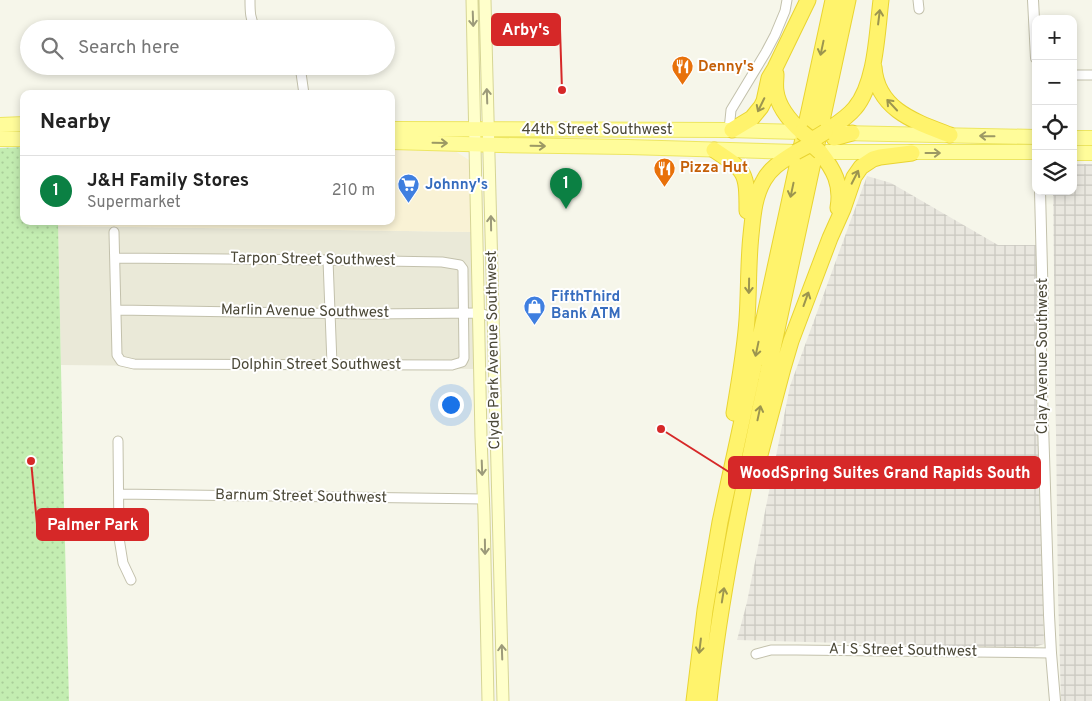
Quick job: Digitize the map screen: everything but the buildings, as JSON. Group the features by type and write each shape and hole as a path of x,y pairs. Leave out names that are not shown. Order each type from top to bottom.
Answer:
{"highway":[{"path":"730,130 752,118 761,106 764,101 769,78 808,0"},
{"path":"705,610 720,522 833,0"},
{"path":"709,701 718,626 745,477 848,0"},
{"path":"749,254 754,209 758,193 765,178 789,155 817,139 854,110 864,96 871,75 881,0"},
{"path":"875,48 876,80 888,101 909,119 950,135"},
{"path":"775,68 778,100 817,139 838,182 838,205 830,238"},
{"path":"817,139 852,133"},
{"path":"694,701 724,466 745,345 749,291 746,179 738,167 714,150"},
{"path":"728,564 760,459 788,352 854,177 861,167 880,157 912,153"}],"main road":[{"name":"Clyde Park Avenue Southwest","path":"472,0 482,129"},
{"name":"Clyde Park Avenue Southwest","path":"485,0 479,314 488,701"},
{"path":"0,125 20,124"},
{"name":"44th Street Southwest","path":"395,129 730,130 817,139 912,153 1032,152"},
{"path":"586,147 598,141 620,138 628,130"},
{"path":"628,147 633,143 688,133 691,130"},
{"path":"852,133 1032,137"},
{"path":"1077,138 1092,138"},
{"path":"0,139 20,139"},
{"name":"44th Street Southwest","path":"395,142 628,147 789,155"},
{"name":"Clyde Park Avenue Southwest","path":"482,145 493,317 503,701"},
{"path":"1077,153 1092,153"},
{"path":"485,595 490,593 495,597 501,626"}],"street":[{"path":"250,0 251,20"},
{"path":"730,130 731,110 775,35 787,0"},
{"path":"1033,0 1034,15"},
{"path":"301,75 303,90"},
{"path":"1077,75 1092,75"},
{"name":"Clay Avenue Southwest","path":"1040,195 1043,309 1041,348 1042,392 1051,653 1055,701"},
{"path":"114,232 117,310"},
{"name":"Tarpon Street Southwest","path":"116,258 442,262 460,265 463,274 464,314"},
{"path":"328,260 332,364"},
{"name":"Marlin Avenue Southwest","path":"117,310 479,314 493,317"},
{"name":"Dolphin Street Southwest","path":"117,310 117,355 121,361 134,364 457,365 464,358 464,314"},
{"path":"118,441 119,538 124,568 131,580"},
{"name":"Barnum Street Southwest","path":"119,494 484,499"},
{"name":"A I S Street Southwest","path":"756,654 771,650 1051,653"}],"shaded area":[{"path":"395,150 455,151 469,160 473,232 58,226 395,225"},
{"path":"1077,164 1092,164 1092,701 1061,701 1053,195 1077,195"},
{"path":"867,176 891,183 998,245 1036,245 1044,644 1031,648 737,640 747,602 790,386"},
{"path":"58,226 473,232 474,369 61,365"}],"green space":[{"path":"20,147 20,225 58,225 69,701 0,701 0,148"}],"place":[{"name":"Denny's","path":"682,86"},
{"name":"Arby's","path":"562,90"},
{"name":"Pizza Hut","path":"664,187"},
{"name":"Johnny's","path":"409,204"},
{"name":"J&H Family Stores","path":"566,209"},
{"name":"FifthThird Bank ATM","path":"535,325"},
{"name":"WoodSpring Suites Grand Rapids South","path":"661,429"},
{"name":"Palmer Park","path":"31,461"}]}
